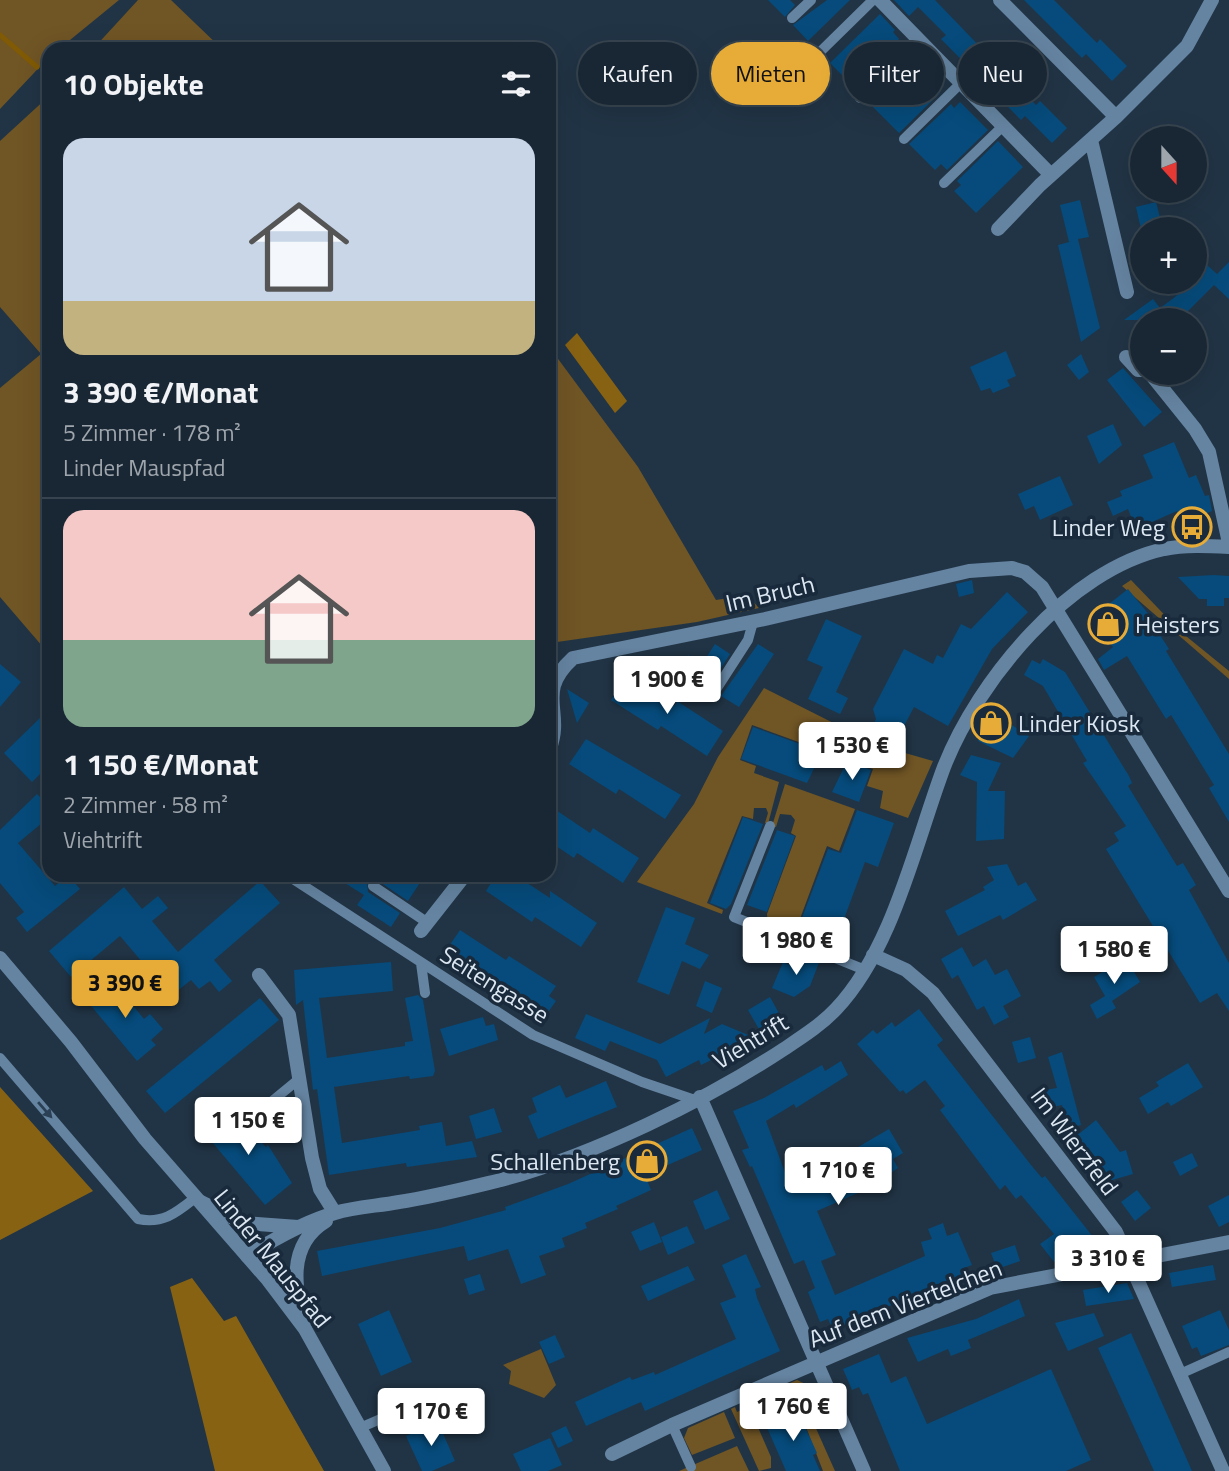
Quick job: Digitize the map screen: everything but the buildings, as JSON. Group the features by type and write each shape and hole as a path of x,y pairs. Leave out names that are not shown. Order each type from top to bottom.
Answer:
{"street":[{"path":"880,0 958,80"},
{"path":"1000,0 1115,117"},
{"path":"998,229 1186,46 1212,0"},
{"path":"982,105 1051,175"},
{"path":"1091,140 1127,292"},
{"path":"1126,357 1130,360"},
{"path":"1160,385 1195,429 1209,452 1229,545"},
{"name":"Viehtrift","path":"247,1256 299,1227 339,1213 418,1199 527,1172 611,1140 756,1067 824,1022 855,987 873,955 962,727 1011,656 1056,611 1106,573 1147,554 1192,546 1229,545"},
{"name":"Im Bruch","path":"556,677 573,657 753,622 927,579 997,568 1012,568 1035,579 1056,611"},
{"path":"1056,611 1229,891"},
{"path":"424,927 459,882"},
{"name":"Im Wierzfeld","path":"873,955 906,970 933,993 1105,1217 1130,1259 1223,1471"},
{"name":"Linder Mauspfad","path":"0,958 305,1329 362,1427 384,1471"},
{"path":"260,975 289,1015 312,1158 320,1189 339,1213"},
{"path":"697,1098 864,1471"},
{"name":"Viehtrift","path":"195,1198 243,1223 299,1227"},
{"name":"Viehtrift","path":"305,1329 295,1265 306,1239 319,1226 339,1213"},
{"name":"Auf dem Viertelchen","path":"612,1454 672,1425 990,1288 1229,1242"}],"lane":[{"path":"792,18 811,0"},
{"path":"830,42 873,0"},
{"path":"904,139 958,86"},
{"path":"944,183 1003,126"},
{"path":"715,691 748,640 753,622"},
{"path":"770,825 734,918 865,970"},
{"name":"Seitengasse","path":"298,882 533,1035 642,1082 697,1098"},
{"path":"373,886 424,927"},
{"path":"421,963 425,993"},
{"path":"0,1058 138,1219 154,1222 176,1212 195,1198"},
{"path":"265,1107 299,1079"},
{"path":"1180,1374 1229,1352"},
{"path":"362,1427 438,1394"},
{"path":"672,1425 691,1467"},
{"path":"1223,1471 1229,1466"}],"shaded area":[{"path":"0,0 119,0 68,42 42,42 42,64 0,109"},
{"path":"138,0 171,0 215,42 99,42"},
{"path":"42,102 42,646 0,597 0,388 41,354 0,307 0,141"},
{"path":"577,333 627,401 615,413 565,345"},
{"path":"556,356 638,467 716,600 747,595 759,608 697,622 556,642"},
{"path":"1131,580 1181,632 1229,671 1229,679 1122,586"},
{"path":"764,688 877,745 933,761 908,818 880,808 883,791 867,786 873,769 752,725 740,760 756,766 754,773 779,782 768,824 765,823 768,813 766,808 754,808 753,819 742,816 707,903 723,910 722,914 637,882 694,804 718,757"},
{"path":"785,784 855,809 839,851 827,846 794,935 768,924 767,914 796,836 791,833 795,820 791,815 780,814 776,827 772,826"},
{"path":"0,1087 93,1191 0,1240"},
{"path":"192,1278 224,1321 236,1316 324,1471 215,1471 170,1287"},
{"path":"541,1349 556,1385 544,1398 509,1384 511,1371 503,1365"},
{"path":"797,1380 814,1388 820,1400 806,1406 835,1471 823,1471 797,1404 759,1416 752,1400"},
{"path":"735,1407 737,1412 749,1407 771,1457 771,1468 759,1471 731,1409"},
{"path":"724,1412 735,1438 692,1455 684,1438 688,1428"},
{"path":"737,1446 749,1471 679,1471"}],"waterway":[{"path":"0,35 37,67"}],"place":[{"name":"Linder Weg","path":"1192,527"},
{"name":"Heisters","path":"1108,624"},
{"name":"Linder Kiosk","path":"991,723"},
{"name":"Schallenberg","path":"647,1161"}]}
